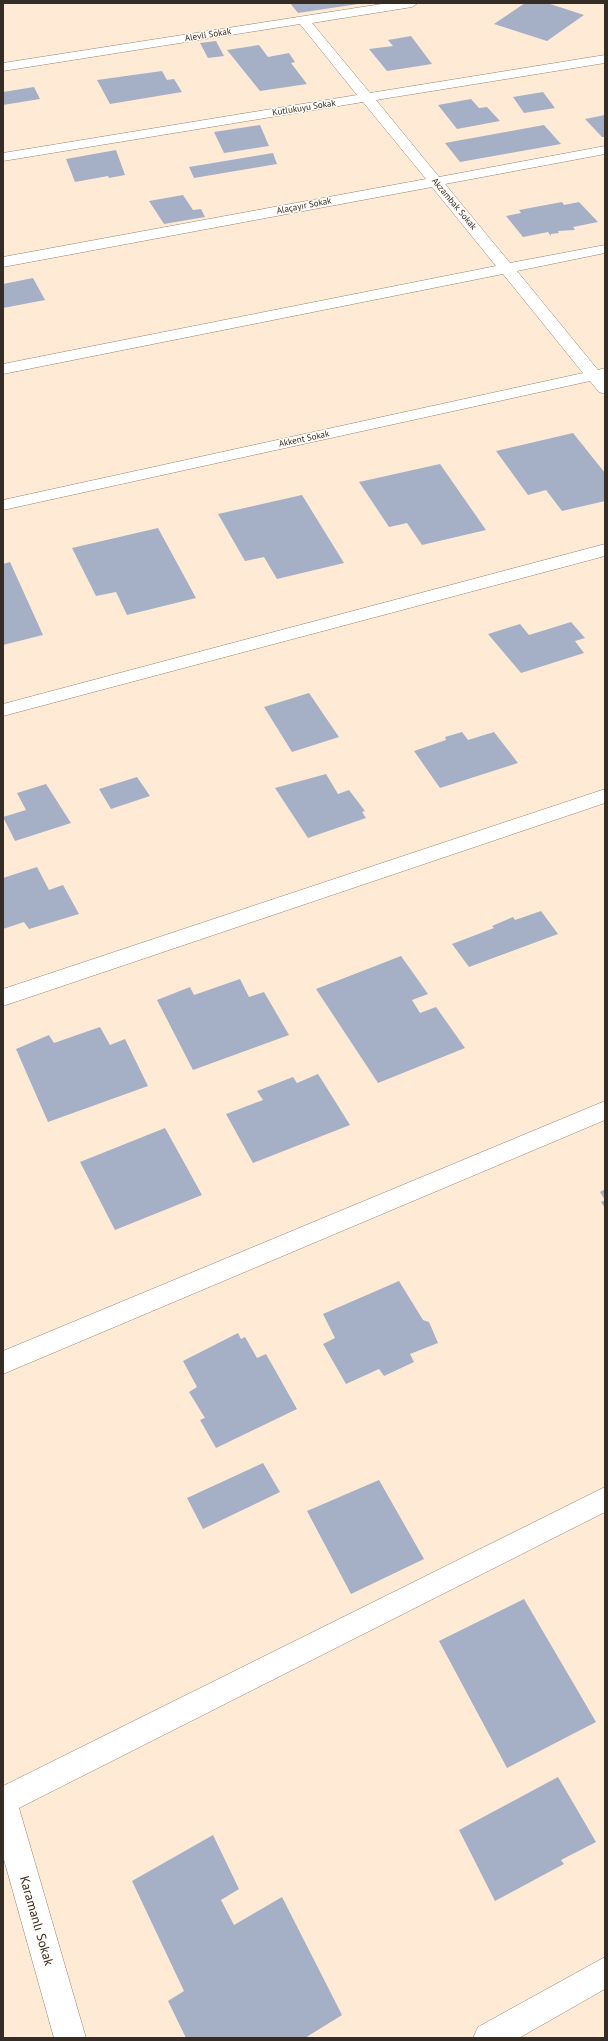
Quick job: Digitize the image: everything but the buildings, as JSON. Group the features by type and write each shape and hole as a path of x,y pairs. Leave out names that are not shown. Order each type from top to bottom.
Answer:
{"street":[{"name":"Alevli Sokak","path":"3,67 412,3"},
{"name":"Akzambak Sokak","path":"303,20 506,268 599,374 605,389"},
{"name":"Kutlukuyu Sokak","path":"3,158 605,60"},
{"name":"Alaçayır Sokak","path":"3,262 605,150"},
{"path":"3,369 605,249"},
{"name":"Akkent Sokak","path":"3,505 599,374"},
{"path":"3,710 605,550"},
{"path":"3,998 605,796"},
{"path":"3,1363 605,1110"},
{"path":"3,1802 605,1499"},
{"name":"Karamanlı Sokak","path":"3,1802 70,2038"},
{"path":"489,2038 605,1972"}]}
